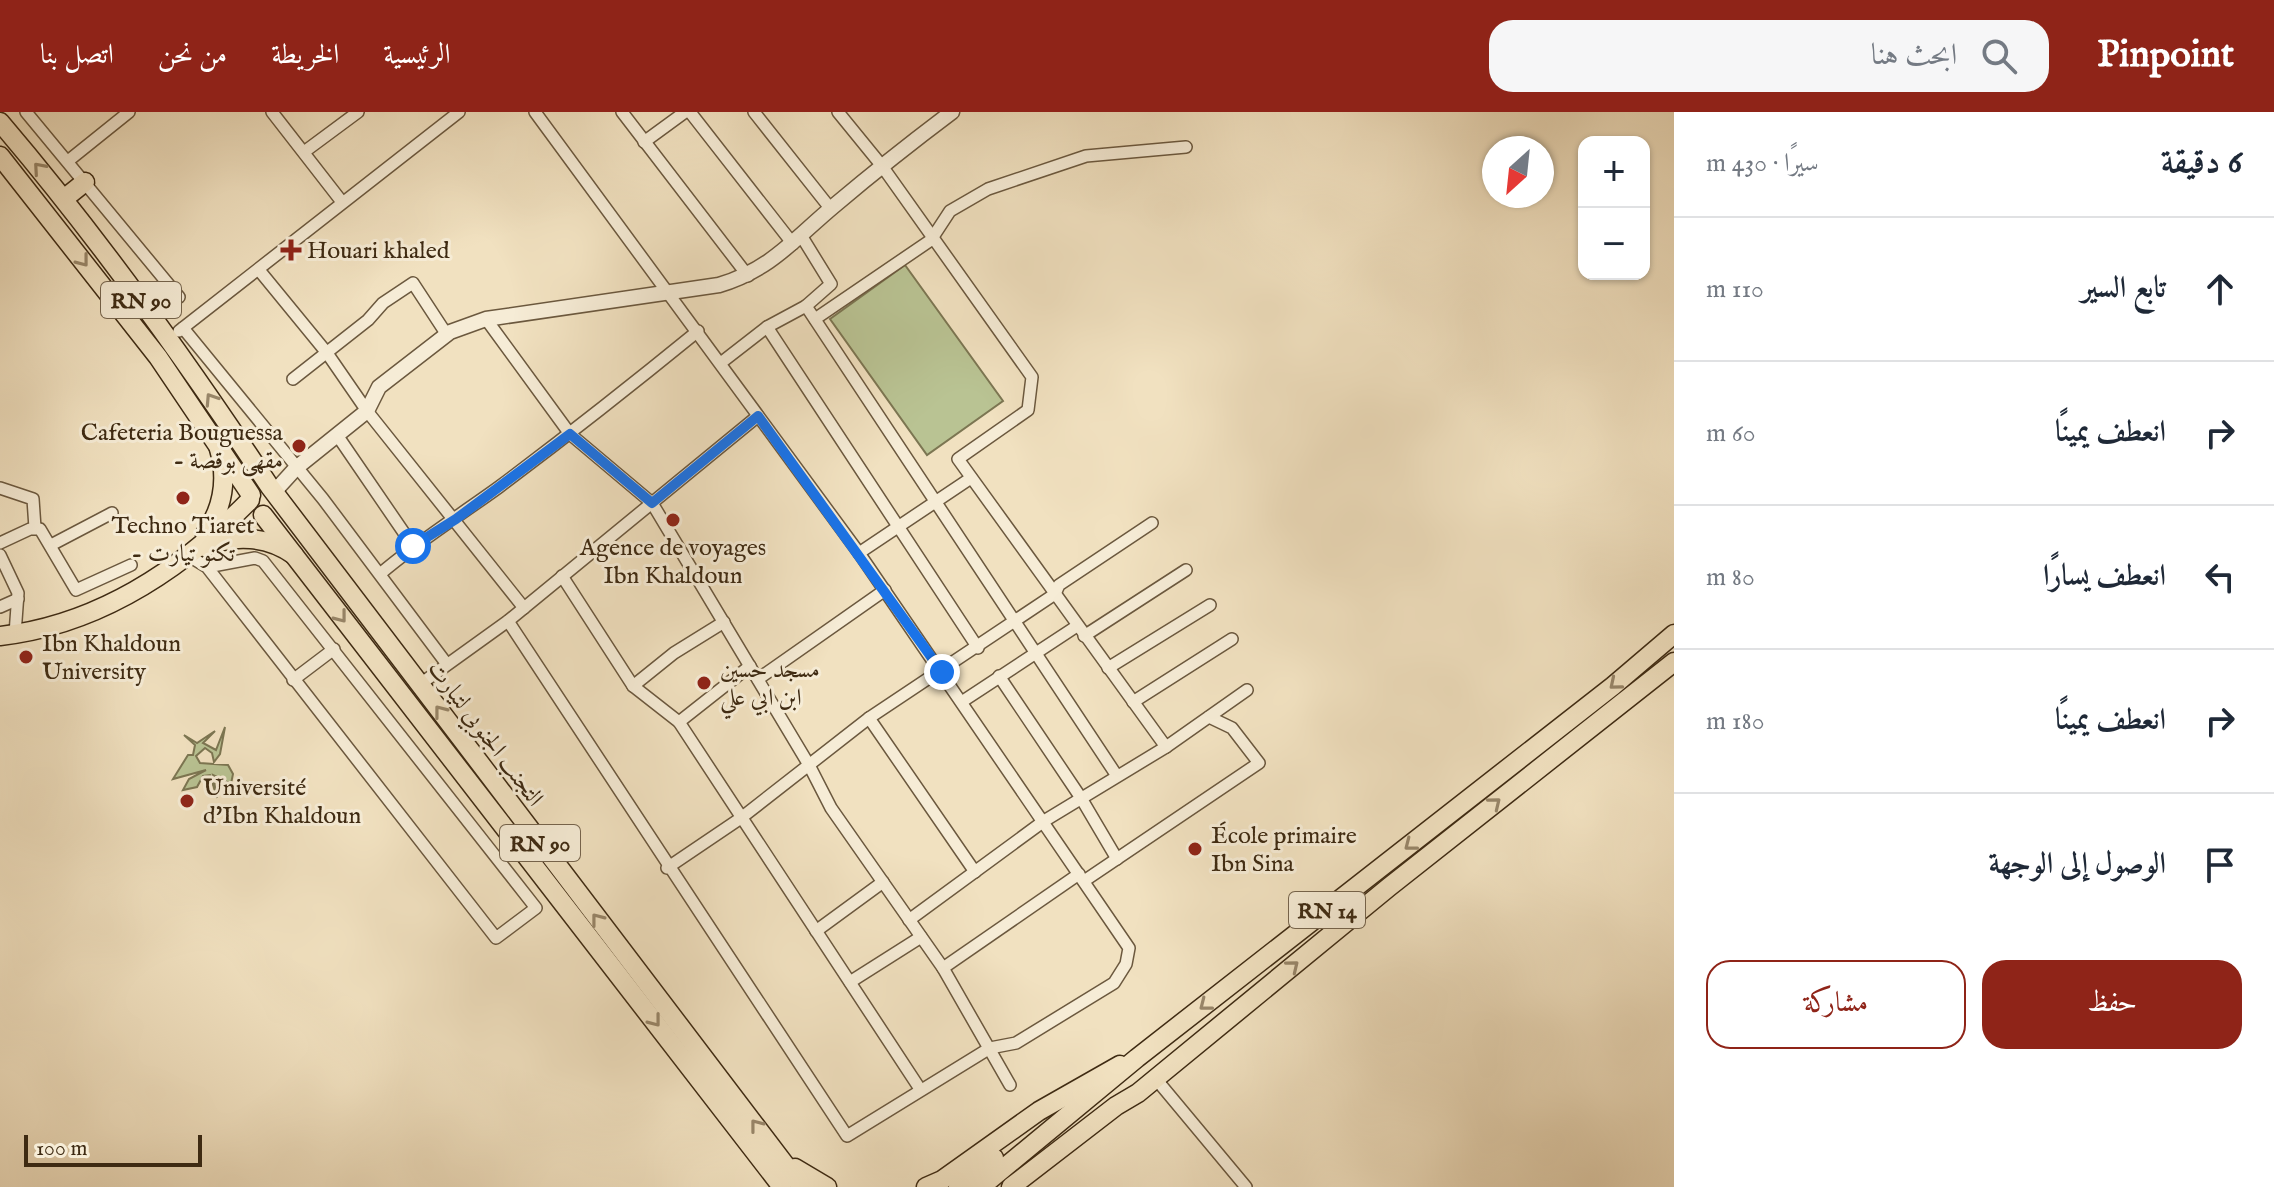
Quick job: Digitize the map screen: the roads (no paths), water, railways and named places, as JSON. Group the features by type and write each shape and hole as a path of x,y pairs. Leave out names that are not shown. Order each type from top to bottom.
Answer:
{"main road":[{"name":"التجنب الجنوبي لتيارت","path":"0,122 176,333 274,492 778,1176"},
{"name":"التجنب الجنوبي لتيارت","path":"0,156 158,357 216,440 256,506 294,555 778,1176 802,1187"},
{"path":"65,198 85,182"},
{"path":"189,556 221,504 224,471 216,440"},
{"path":"7,635 75,618 119,600 189,556 256,506 261,487 274,492 275,510 256,506"},
{"path":"189,556 217,542 241,538 269,543 294,555"},
{"name":"RN 14","path":"981,1187 1137,1058 1613,686 1674,634"},
{"name":"RN 14","path":"1011,1187 1156,1079 1389,887 1672,664 1655,649"},
{"path":"926,1187 942,1180 1039,1111 1102,1073 1137,1058"},
{"path":"958,1187 1032,1128 1137,1058"},
{"path":"1029,1187 1138,1093"},
{"path":"778,1176 827,1187"}],"street":[{"path":"68,161 129,112"},
{"path":"272,112 342,202"},
{"path":"446,663 296,468 176,333 459,112"},
{"path":"508,621 667,868 847,1136 990,1048 1016,1043 1029,1036 1114,983 1126,964 1129,948 963,701 722,362 535,112"},
{"path":"622,112 748,276"},
{"path":"644,142 688,112 831,284 806,306 767,327 722,362"},
{"path":"754,112 830,208"},
{"path":"838,112 882,166 931,240 1032,377 1028,410 958,459 1166,747"},
{"path":"274,492 296,468 367,411 379,387 447,335 486,319 719,285 748,276 797,240 830,208 952,112"},
{"path":"31,114 179,297"},
{"path":"304,152 350,114"},
{"path":"815,319 931,240 950,211 988,189 1086,156 1186,147"},
{"path":"259,270 524,608"},
{"path":"293,379 368,320 383,303 413,283 447,335"},
{"path":"806,306 1117,776"},
{"path":"486,319 570,434 652,503 809,765 831,808 943,968 1010,1085"},
{"path":"767,327 978,648"},
{"path":"380,574 413,546 456,519 570,434 698,331"},
{"path":"419,685 508,621 758,416"},
{"path":"337,435 413,546"},
{"path":"859,553 971,478"},
{"path":"0,488 33,499 35,528"},
{"path":"51,545 112,513"},
{"path":"667,868 741,818 869,718 978,648 1055,594 1059,585 1152,523"},
{"path":"0,543 35,528 44,532 76,590 131,565"},
{"path":"0,555 18,599 7,635"},
{"path":"189,556 207,567 496,938 536,908 263,561 255,558 207,567"},
{"path":"963,701 1036,653 1186,570"},
{"path":"562,576 633,686 679,722 920,1089"},
{"path":"758,679 885,590"},
{"path":"0,607 18,599"},
{"path":"1108,668 1210,605"},
{"path":"633,686 674,653 724,622"},
{"path":"1133,702 1232,639"},
{"path":"293,680 334,649"},
{"path":"679,722 750,666"},
{"path":"999,676 1081,798 1117,859"},
{"path":"909,920 1044,821 1166,747 1247,690"},
{"path":"943,968 1082,877 1117,859 1259,763 1232,728 1209,717"},
{"path":"869,718 975,872"},
{"path":"816,931 883,882"},
{"path":"850,982 921,937"},
{"path":"1156,1079 1246,1187"}],"place":[{"name":"Houari khaled","path":"291,250"},
{"name":"Cafeteria Bouguessa - مقهى بوقصة","path":"299,446"},
{"name":"Techno Tiaret - تكنو تيارت","path":"183,498"},
{"name":"Agence de voyages Ibn Khaldoun","path":"673,520"},
{"name":"Ibn Khaldoun University","path":"26,657"},
{"name":"مسجد حسين ابن ابي علي","path":"704,683"},
{"name":"Université d'Ibn Khaldoun","path":"187,801"},
{"name":"École primaire Ibn Sina","path":"1195,849"}]}
